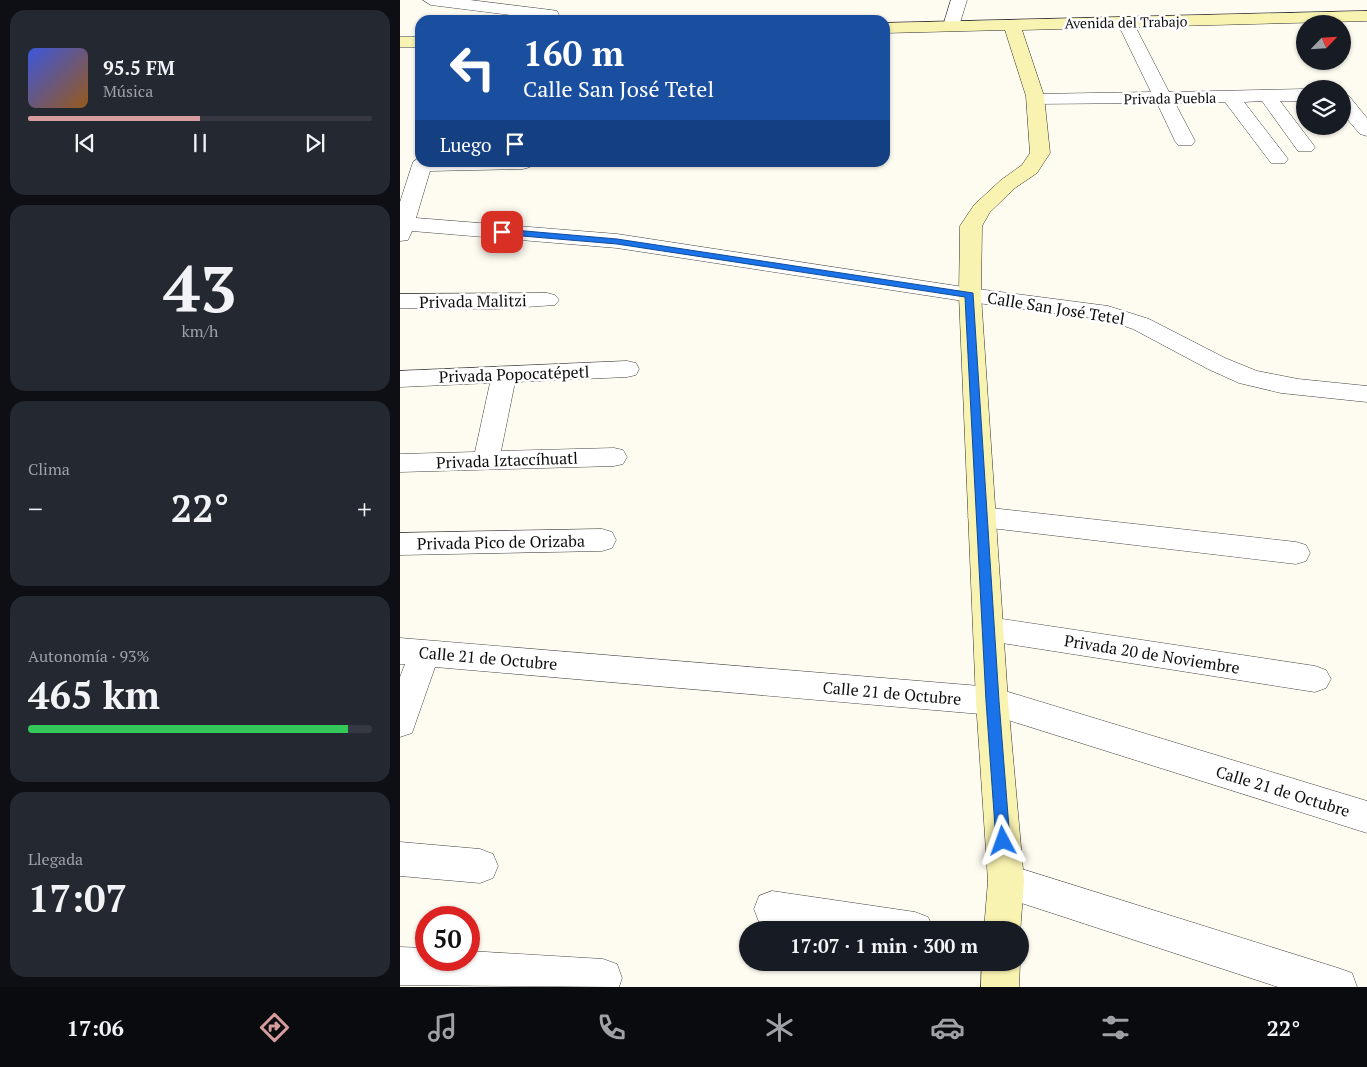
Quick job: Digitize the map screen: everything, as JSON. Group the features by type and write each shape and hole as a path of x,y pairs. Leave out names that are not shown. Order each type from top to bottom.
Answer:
{"main road":[{"name":"Avenida del Trabajo","path":"890,28 1367,16"},
{"path":"1004,921 1006,880 992,701 970,295 971,226 981,209 1008,184 1030,169 1040,153 1036,100 1012,24"},
{"path":"400,42 415,42"},
{"path":"1000,987 1001,971"}],"street":[{"path":"431,0 552,13"},
{"path":"951,26 959,0"},
{"path":"1125,22 1185,141"},
{"name":"Privada Puebla","path":"1036,100 1296,95"},
{"path":"1267,96 1305,147"},
{"path":"1231,97 1278,159"},
{"path":"1351,102 1367,130"},
{"path":"403,230 422,167"},
{"name":"Calle San José Tetel","path":"403,230 617,242 970,295 1108,313 1151,327 1205,359 1234,372 1266,382 1367,394"},
{"name":"Privada Malitzi","path":"400,301 495,302 547,300"},
{"name":"Privada Popocatépetl","path":"400,379 627,369"},
{"path":"486,461 504,374"},
{"name":"Privada Iztaccíhuatl","path":"400,463 614,456"},
{"path":"982,518 1296,553"},
{"name":"Privada Pico de Orizaba","path":"400,544 602,540"},
{"name":"Privada 20 de Noviembre","path":"989,629 1315,679"},
{"path":"400,723 412,652"},
{"name":"Calle 21 de Octubre","path":"412,652 992,701 1367,817"},
{"path":"400,859 480,866"},
{"path":"1006,880 1338,987"},
{"path":"772,909 854,921"},
{"path":"400,966 603,978"}],"route":[{"path":"502,232 617,242 970,295 992,701 1003,841"}]}
